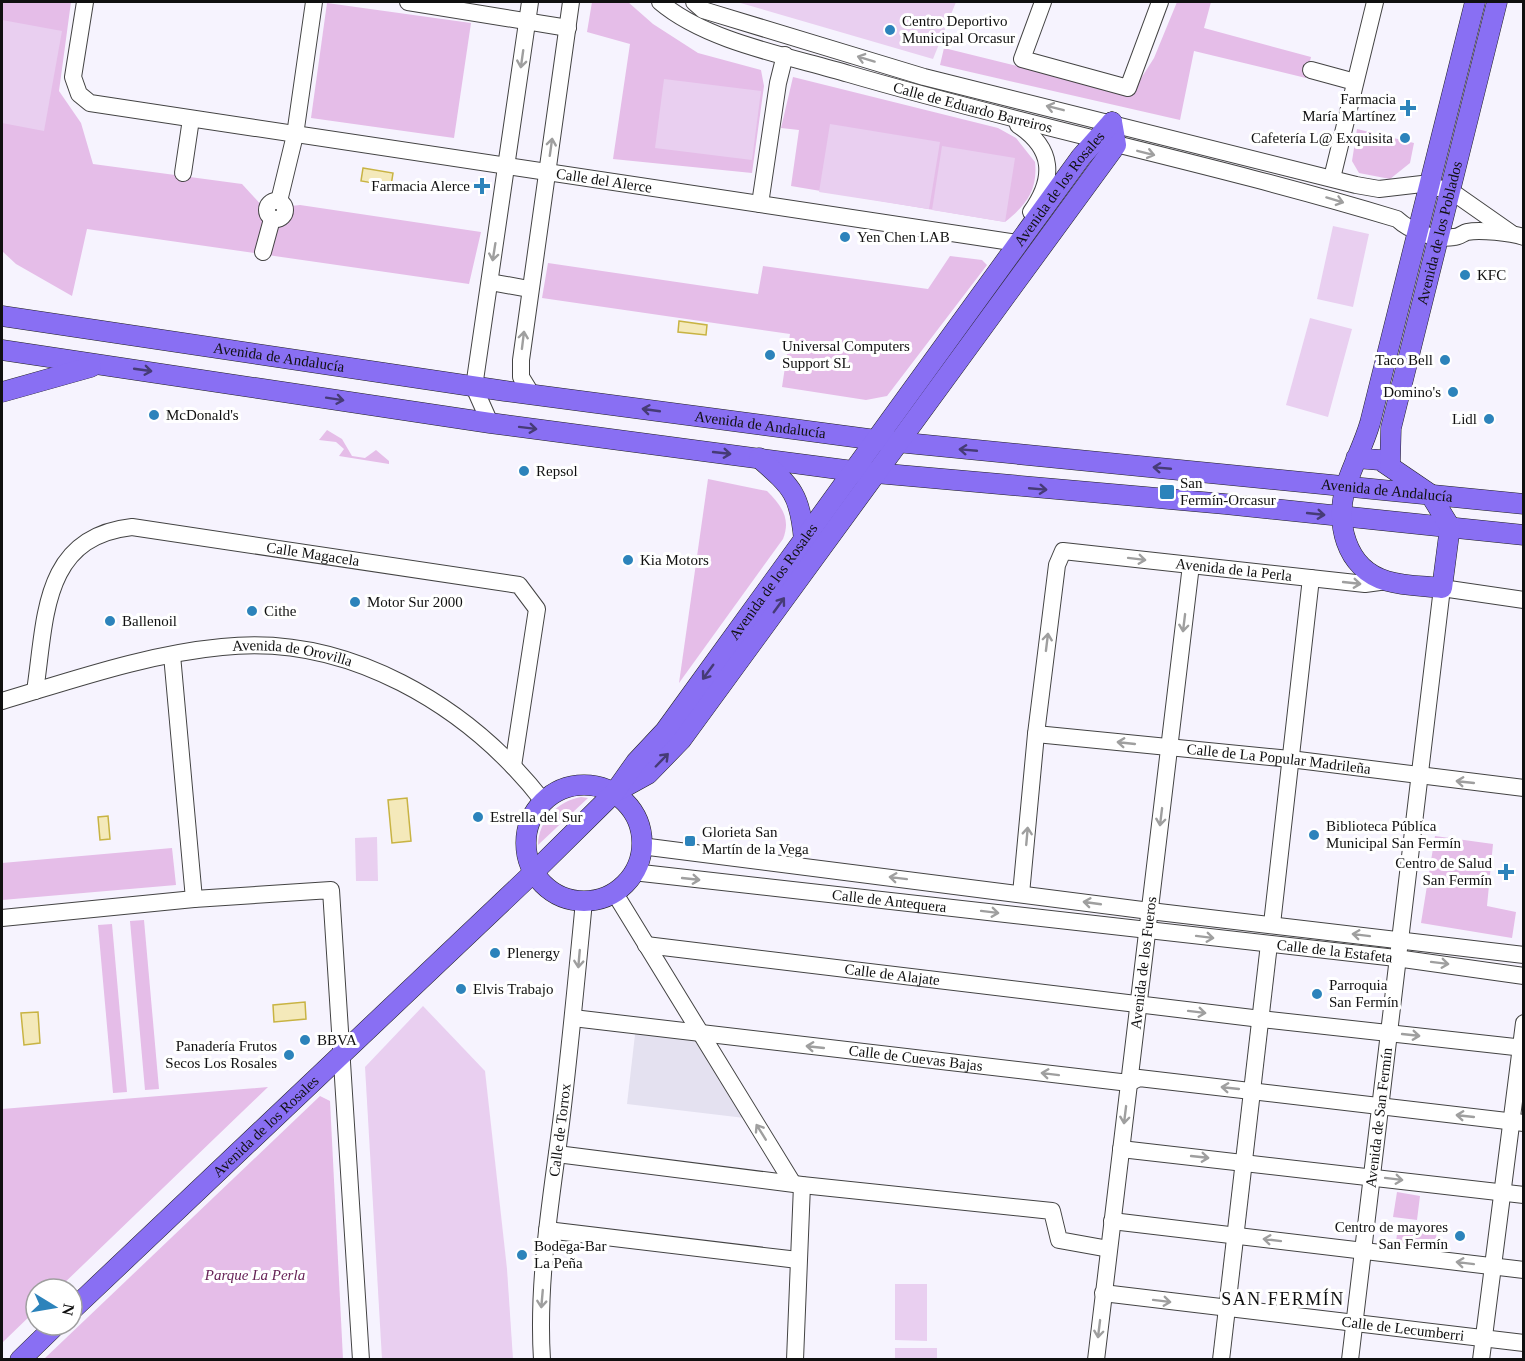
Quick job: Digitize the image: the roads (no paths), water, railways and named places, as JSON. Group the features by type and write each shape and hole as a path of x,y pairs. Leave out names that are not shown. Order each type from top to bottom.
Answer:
{"main road":[{"name":"Avenida de los Poblados","path":"1346,485 1370,423 1431,186 1475,2"},
{"name":"Avenida de los Poblados","path":"1390,465 1390,428 1497,2"},
{"name":"Avenida de los Rosales","path":"84,1299 534,872 614,793 636,762 665,731 1023,236 1095,140 1112,122"},
{"name":"Avenida de los Rosales","path":"614,793 648,774 681,740 1116,145 1112,122"},
{"name":"Avenida de Andalucía","path":"2,316 474,387 898,443 1524,504"},
{"name":"Avenida de Andalucía","path":"2,350 490,423 853,471 1524,535"},
{"path":"2,392 102,364"},
{"path":"845,436 879,418 904,390 917,383"},
{"path":"759,458 793,488 802,514 804,541"},
{"path":"1356,458 1374,458 1390,465 1410,483 1430,494 1450,527 1442,588"},
{"name":"Avenida de la Perla","path":"1346,485 1342,516 1346,545 1355,560 1366,571 1387,581 1442,588"},
{"path":"577,785 596,786 614,793 626,803 635,816 641,846 633,872 614,892 584,901 564,897 547,888 534,872 527,854 526,835 532,816 543,801 559,790 577,785"},
{"path":"20,1359 43,1337"}],"street":[{"name":"Calle del Alerce","path":"85,2 73,77 79,94 90,103 760,204 1023,236"},
{"path":"262,252 272,219 281,218 284,213 283,205 279,201 296,135 314,2"},
{"path":"408,2 568,28"},
{"path":"490,423 474,387 530,2"},
{"path":"532,395 520,371 529,289 571,2"},
{"name":"Calle de Eduardo Barreiros","path":"660,2 699,29 1008,118 1321,196 1397,219 1419,232 1439,237 1455,237 1467,232 1518,235"},
{"name":"Calle de Eduardo Barreiros","path":"693,2 704,10 924,77 1379,189 1431,186 1451,191 1518,235"},
{"path":"1043,2 1022,59 1128,88 1160,2"},
{"path":"1332,178 1375,2"},
{"path":"760,204 778,83 785,55"},
{"path":"1311,70 1355,82"},
{"path":"1008,118 1037,137 1047,159 1047,178 1041,197 1024,221 1023,236"},
{"path":"183,173 191,119"},
{"path":"1397,219 1393,209 1394,201 1396,192 1404,186"},
{"path":"1467,232 1475,219 1473,207"},
{"path":"490,282 529,289"},
{"name":"Calle Magacela","path":"35,691 48,599 55,578 63,564 84,543 114,529 132,527 422,569 519,585 537,609 513,766"},
{"name":"Avenida de la Perla","path":"1036,734 1057,565 1063,551 1365,584 1387,581"},
{"name":"Avenida de los Fueros","path":"1096,1359 1191,565"},
{"path":"1272,924 1311,578"},
{"name":"Avenida de la Perla","path":"1442,588 1524,600"},
{"name":"Avenida de San Fermín","path":"1350,1359 1378,1107 1442,588"},
{"name":"Avenida de Orovilla","path":"2,701 172,655 222,646 310,651 378,671 437,701 513,766 543,801"},
{"path":"172,655 194,899"},
{"path":"1021,894 1036,734"},
{"name":"Calle de La Popular Madrileña","path":"1036,734 1290,759 1524,788"},
{"name":"Calle de Antequera","path":"641,846 1150,911"},
{"name":"Calle de Antequera","path":"633,872 1147,930"},
{"path":"2,918 194,899 330,890 343,1051 361,1359"},
{"path":"614,892 797,1184 798,1260 795,1359"},
{"name":"Calle de Torrox","path":"542,1359 540,1326 547,1230 573,1018 584,901"},
{"name":"Calle de la Estafeta","path":"1150,911 1524,955"},
{"name":"Calle de la Estafeta","path":"1147,930 1524,976"},
{"path":"1221,1359 1269,944"},
{"name":"Calle de Alajate","path":"646,945 1138,1005 1522,1048"},
{"name":"Calle de Cuevas Bajas","path":"573,1018 1129,1083 1139,1078 1517,1122"},
{"path":"1481,1359 1502,1192 1517,1122 1524,1023"},
{"path":"1121,1149 1524,1195"},
{"path":"557,1154 797,1184 1052,1211 1059,1240 1109,1249"},
{"path":"1112,1221 1524,1270"},
{"path":"547,1230 798,1260"},
{"name":"Calle de Lecumberri","path":"1104,1293 1524,1343"}],"place":[{"name":"Centro Deportivo Municipal Orcasur","path":"890,30"},
{"name":"Farmacia María Martínez","path":"1408,108"},
{"name":"Cafetería L@ Exquisita","path":"1405,138"},
{"name":"Farmacia Alerce","path":"482,186"},
{"name":"Yen Chen LAB","path":"845,237"},
{"name":"KFC","path":"1465,275"},
{"name":"Universal Computers Support SL","path":"770,355"},
{"name":"Taco Bell","path":"1445,360"},
{"name":"Domino's","path":"1453,392"},
{"name":"McDonald's","path":"154,415"},
{"name":"Lidl","path":"1489,419"},
{"name":"Repsol","path":"524,471"},
{"name":"San Fermín-Orcasur","path":"1167,492"},
{"name":"Kia Motors","path":"628,560"},
{"name":"Motor Sur 2000","path":"355,602"},
{"name":"Cithe","path":"252,611"},
{"name":"Ballenoil","path":"110,621"},
{"name":"Estrella del Sur","path":"478,817"},
{"name":"Biblioteca Pública Municipal San Fermín","path":"1314,835"},
{"name":"Glorieta San Martín de la Vega","path":"690,841"},
{"name":"Centro de Salud San Fermín","path":"1506,872"},
{"name":"Plenergy","path":"495,953"},
{"name":"Elvis Trabajo","path":"461,989"},
{"name":"Parroquia San Fermín","path":"1317,994"},
{"name":"BBVA","path":"305,1040"},
{"name":"Panadería Frutos Secos Los Rosales","path":"289,1055"},
{"name":"Centro de mayores San Fermín","path":"1460,1236"},
{"name":"Bodega-Bar La Peña","path":"522,1255"}],"district":[{"name":"SAN FERMÍN","path":"1283,1299"}],"park label":[{"name":"Parque La Perla","path":"255,1275"}]}
